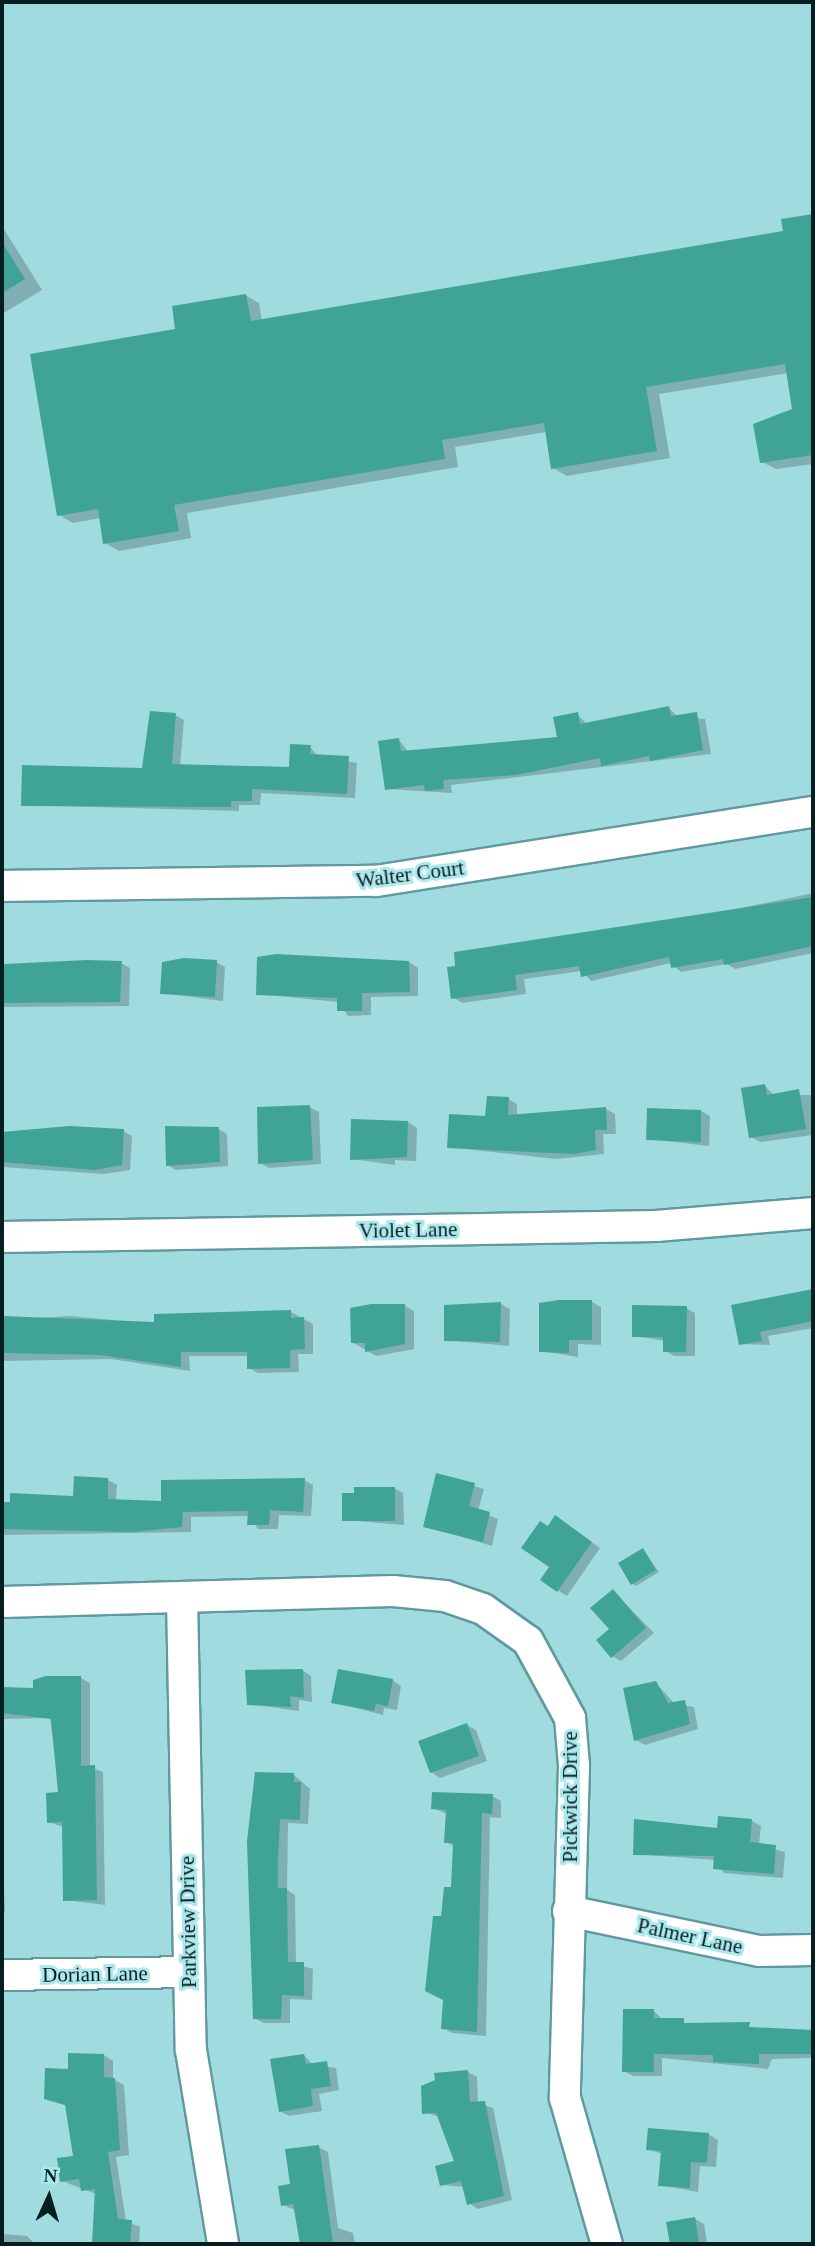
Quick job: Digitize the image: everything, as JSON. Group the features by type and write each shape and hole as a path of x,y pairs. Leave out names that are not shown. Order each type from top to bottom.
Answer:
{"street":[{"name":"Walter Court","path":"2,886 376,881 813,813"},
{"name":"Violet Lane","path":"2,1237 656,1226 813,1213"},
{"name":"Pickwick Drive","path":"2,1602 393,1591 445,1596 483,1609 528,1641 570,1717 565,2098 607,2244"},
{"name":"Parkview Drive","path":"182,1597 191,2050 223,2244"},
{"name":"Palmer Lane","path":"568,1911 760,1951 813,1950"},
{"name":"Dorian Lane","path":"2,1975 188,1972"}],"building":[{"path":"813,214 813,455 760,463 753,424 792,409 785,364 646,387 657,451 551,469 544,423 442,440 445,459 174,505 179,531 103,544 98,509 57,516 30,354 175,329 172,306 246,294 251,321 783,231 781,219"},
{"path":"2,242 25,279 2,293"},
{"path":"669,706 671,716 697,712 703,750 650,761 649,756 601,766 600,758 516,775 443,780 444,789 425,791 424,785 385,790 378,741 399,738 401,751 557,737 553,717 578,712 580,724"},
{"path":"150,711 176,713 172,764 289,767 290,744 311,745 310,754 349,756 347,794 252,789 252,801 231,801 231,807 21,806 22,765 142,768"},
{"path":"813,897 813,946 724,965 723,959 671,968 669,957 581,977 579,966 515,975 517,990 451,999 447,967 455,966 454,952"},
{"path":"276,954 409,961 410,992 362,993 362,1011 337,1011 337,998 256,995 257,957"},
{"path":"184,958 217,960 215,997 160,994 162,962"},
{"path":"122,961 120,1002 2,1003 4,964"},
{"path":"765,1084 767,1095 799,1089 806,1129 749,1138 741,1088"},
{"path":"487,1096 509,1097 508,1115 606,1107 607,1130 595,1130 596,1150 574,1154 447,1148 449,1114 485,1116"},
{"path":"310,1105 313,1160 258,1164 257,1107"},
{"path":"647,1108 701,1110 701,1142 646,1140"},
{"path":"351,1119 408,1121 407,1157 350,1160"},
{"path":"69,1126 124,1129 122,1165 94,1170 2,1162 2,1132"},
{"path":"165,1126 219,1127 220,1162 166,1166"},
{"path":"813,1289 813,1321 760,1332 762,1341 739,1345 731,1305"},
{"path":"592,1300 592,1340 569,1340 569,1353 539,1352 539,1303"},
{"path":"501,1302 500,1342 444,1341 444,1305"},
{"path":"371,1304 405,1304 405,1344 365,1352 365,1343 351,1343 350,1308"},
{"path":"632,1305 687,1306 686,1352 663,1352 663,1337 632,1337"},
{"path":"291,1310 291,1318 304,1317 305,1349 290,1350 290,1368 247,1369 247,1352 181,1352 181,1367 100,1355 2,1353 2,1316 154,1322 154,1314"},
{"path":"436,1473 475,1483 469,1506 490,1512 483,1542 423,1527"},
{"path":"74,1476 108,1478 108,1499 161,1501 161,1480 305,1478 303,1512 270,1510 269,1525 247,1525 248,1511 183,1512 182,1527 132,1532 2,1529 2,1502 10,1502 10,1493 73,1496"},
{"path":"354,1487 395,1487 395,1521 342,1521 342,1493 354,1493"},
{"path":"555,1515 592,1542 557,1592 540,1580 549,1567 521,1548 540,1521 548,1526"},
{"path":"643,1548 656,1570 631,1585 618,1563"},
{"path":"613,1589 646,1628 611,1658 596,1640 609,1629 590,1608"},
{"path":"303,1669 304,1698 290,1696 291,1707 247,1705 245,1670"},
{"path":"338,1669 393,1679 388,1706 376,1704 374,1711 331,1703"},
{"path":"46,1676 81,1676 81,1766 95,1765 97,1900 63,1901 62,1822 47,1823 46,1793 58,1792 51,1719 2,1713 2,1687 33,1688 33,1680"},
{"path":"656,1681 668,1703 685,1700 690,1724 634,1741 623,1688"},
{"path":"467,1723 479,1756 430,1773 418,1741"},
{"path":"255,1772 294,1773 294,1782 301,1782 300,1820 280,1819 278,1888 287,1888 288,1962 304,1962 304,1996 282,1995 281,2019 253,2019 247,1841"},
{"path":"432,1792 493,1794 492,1814 482,1813 477,2032 441,2029 443,2000 425,1991 433,1916 441,1916 444,1887 451,1887 453,1843 444,1843 446,1810 431,1809"},
{"path":"718,1816 752,1819 750,1842 776,1845 774,1874 713,1869 714,1856 633,1855 634,1819 717,1828"},
{"path":"623,2009 654,2009 654,2018 684,2018 684,2023 750,2022 749,2027 813,2030 813,2054 759,2054 759,2064 713,2062 713,2055 654,2054 654,2072 622,2072"},
{"path":"68,2053 104,2054 104,2077 115,2078 120,2150 108,2152 118,2219 132,2220 130,2244 92,2244 95,2189 81,2191 79,2179 60,2182 57,2158 73,2156 65,2105 44,2099 45,2068 68,2069"},
{"path":"304,2054 306,2064 327,2061 331,2086 311,2089 313,2106 279,2112 270,2059"},
{"path":"468,2070 470,2102 485,2101 504,2196 467,2205 461,2181 440,2186 435,2166 454,2161 436,2113 422,2114 421,2086 435,2080 434,2073"},
{"path":"648,2128 709,2133 707,2163 691,2162 690,2188 658,2186 661,2151 646,2150"},
{"path":"319,2145 333,2244 300,2244 293,2204 281,2206 278,2186 290,2184 285,2149"},
{"path":"695,2217 699,2244 670,2244 666,2222"}]}
